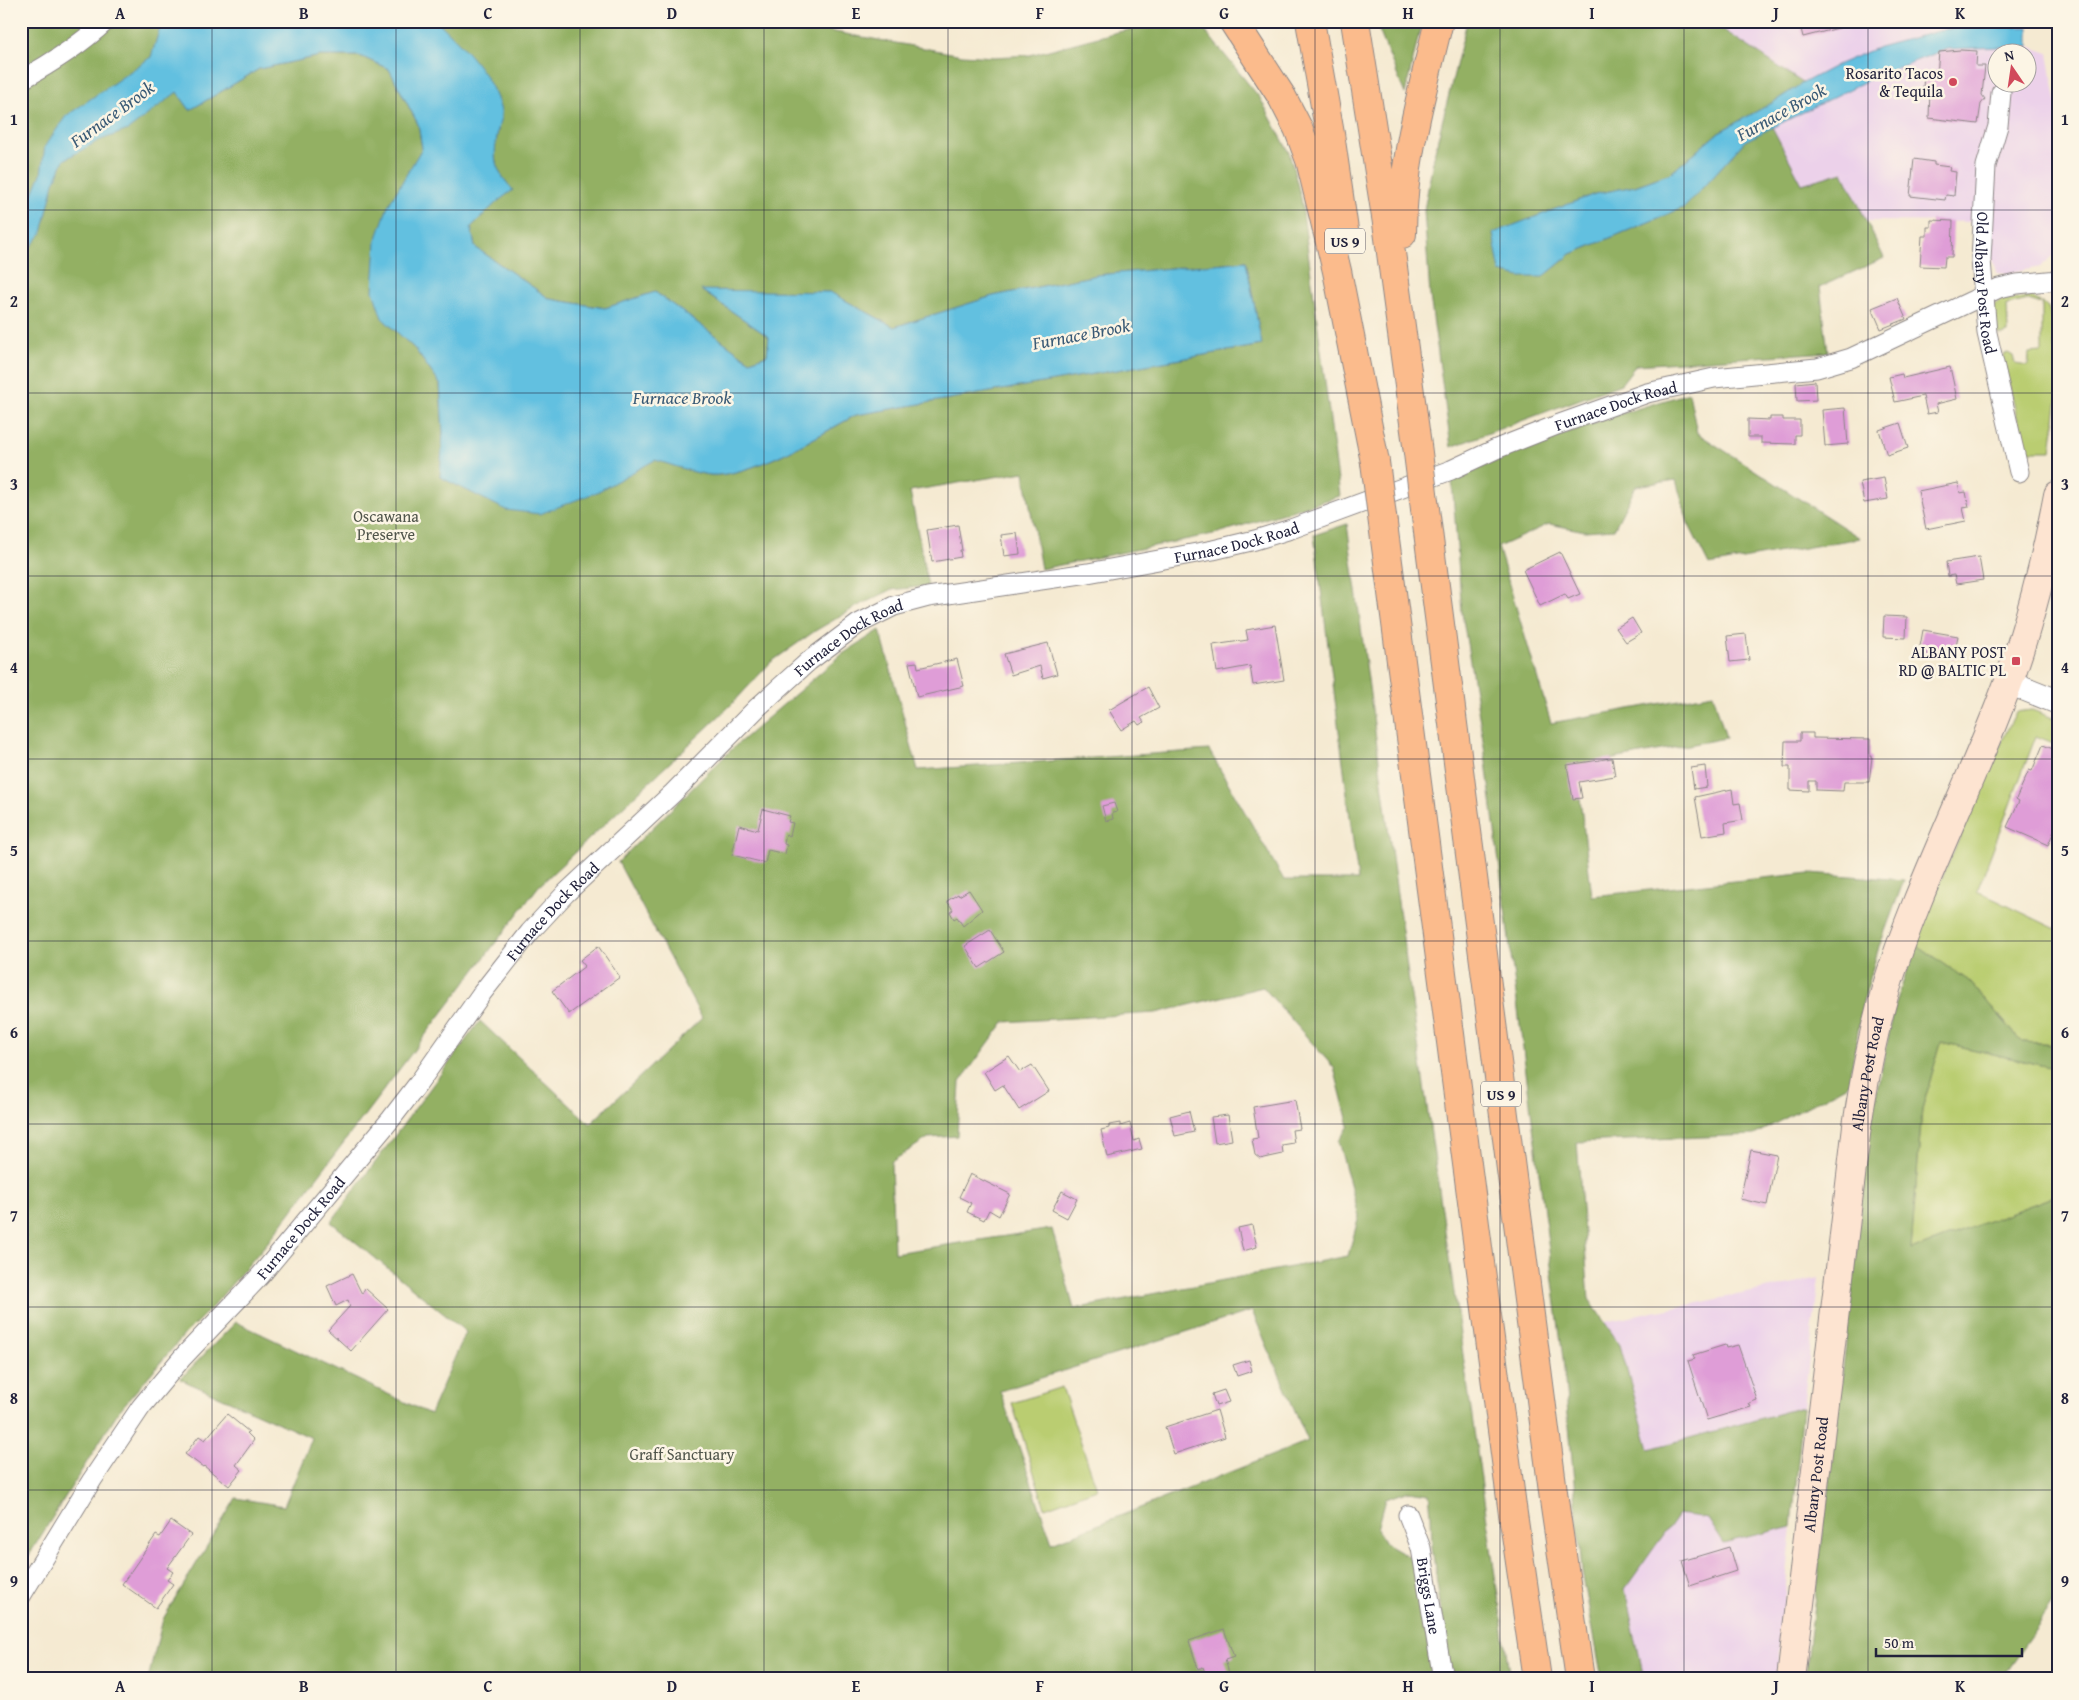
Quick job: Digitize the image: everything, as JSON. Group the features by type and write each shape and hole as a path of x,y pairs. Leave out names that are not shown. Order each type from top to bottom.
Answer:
{"highway":[{"path":"1233,21 1282,97 1310,160 1337,271 1375,462"},
{"name":"US 9","path":"1310,21 1330,134 1375,462 1513,1514 1537,1679"},
{"name":"US 9","path":"1355,21 1387,223 1555,1507 1580,1679"},
{"path":"1417,445 1402,241 1402,202 1411,138 1439,21"}],"main road":[{"name":"Albany Post Road","path":"1791,1679 1857,1126 1872,1043 1895,963 1928,875 2008,682 2031,614 2046,557 2058,496"}],"street":[{"path":"21,80 52,63 86,39 106,21"},
{"name":"Old Albany Post Road","path":"2001,93 1998,126 1986,166 1980,245 1983,296 1989,346 2019,472"},
{"name":"Furnace Dock Road","path":"21,1596 92,1480 141,1407 182,1358 260,1276 390,1119 418,1084 498,971 530,932 566,893 673,793 758,707 809,661 858,624 882,610 907,602 1106,570 1213,550 1261,538 1451,470 1557,424 1647,393 1714,378 1817,368 1840,362 1999,288 2017,284 2058,280"},
{"path":"2008,682 2058,702"},
{"name":"Briggs Lane","path":"1408,1515 1421,1548 1443,1679"}],"shaded area":[{"path":"1717,21 2028,21 2029,27 1946,29 1879,47 1839,64 1803,83 1722,29"},
{"path":"1986,48 1986,92 2036,92 2036,49 2048,53 2057,106 2058,246 2053,256 2040,267 2007,274 1997,273 1992,260 1993,222 1866,221 1843,172 1802,185 1772,127 1878,75 1947,49"},
{"path":"1819,1278 1803,1407 1649,1449 1620,1345 1605,1322"},
{"path":"1678,1514 1707,1518 1723,1543 1792,1526 1776,1679 1705,1679 1692,1675 1664,1679 1644,1679 1625,1589"}],"green space":[{"name":"Oscawana Preserve","path":"21,21 162,21 152,57 190,110 259,69 320,56 360,56 389,69 418,124 422,148 409,172 382,318 415,349 440,384 443,433 440,477 639,468 655,459 695,472 718,475 753,467 771,460 856,415 1262,345 1246,261 1097,275 993,296 894,327 830,292 702,291 769,337 767,355 750,361 655,292 605,308 550,299 475,247 471,227 512,190 499,174 494,153 501,113 458,42 437,21 774,21 962,55 994,57 1030,55 1117,32 1163,24 1164,21 1197,21 1260,98 1289,152 1301,198 1340,496 1218,533 1041,569 1024,472 910,491 928,586 891,590 856,607 815,631 771,662 732,704 538,887 268,1242 118,1412 21,1568"},
{"path":"1376,21 1422,21 1405,94 1376,23"},
{"path":"1467,21 1717,21 1722,29 1803,83 1772,103 1719,132 1671,173 1635,186 1595,194 1494,233 1543,277 1571,254 1685,207 1745,141 1772,127 1802,184 1843,172 1884,258 1820,287 1828,352 1636,365 1621,384 1451,447 1430,296 1424,210 1435,151"},
{"path":"2032,297 2048,307 2055,327 2054,350 2058,353 2058,396 2051,451 2025,451 2003,358 2008,353 2013,356 2015,364 2028,366 2029,353 2042,352 2042,304 2028,300 2007,305 2008,333 2002,335 1997,333 1992,313 1994,306 2001,300"},
{"path":"1689,393 1697,433 1860,538 1709,565 1688,523 1676,480 1636,486 1614,529 1585,531 1549,524 1498,547 1551,723 1713,694 1726,738 1576,766 1592,896 1810,873 1904,880 1878,950 1863,1002 1849,1084 1754,1135 1577,1142 1589,1299 1620,1345 1649,1449 1803,1407 1792,1526 1723,1543 1707,1518 1678,1514 1625,1589 1644,1679 1602,1679 1582,1571 1563,1359 1484,746 1462,613 1452,480 1544,441 1620,414"},
{"name":"Graff Sanctuary","path":"1347,524 1408,975 1510,1679 1451,1679 1432,1548 1429,1494 1409,1491 1385,1499 1377,1529 1384,1542 1415,1560 1432,1679 148,1679 163,1619 236,1498 284,1506 312,1438 180,1379 236,1322 430,1414 466,1332 331,1222 480,1021 590,1124 702,1018 618,862 734,747 841,655 880,630 918,770 1209,750 1284,880 1358,880 1314,535","holes":["1263,987 1334,1068 1349,1126 1338,1141 1359,1216 1348,1256 1074,1309 1052,1229 894,1253 891,1162 928,1138 957,1136 960,1082 1004,1022 1156,1013","1252,1311 1308,1441 1052,1543 1000,1391"]},
{"path":"2032,710 2058,720 2058,745 2036,736 1977,891 2058,930 2058,1044 2022,1042 1969,981 1916,944 1935,894 2008,728 2016,712"},
{"path":"1916,944 1969,981 2022,1042 2058,1044 2058,1069 1941,1042 1922,1109 1911,1250 2058,1195 2058,1597 2000,1679 1805,1679 1852,1295 1868,1132 1895,1006"},
{"path":"1941,1042 2058,1069 2058,1195 1911,1250 1922,1109"},
{"path":"1062,1387 1097,1489 1045,1508 1012,1403"}],"water":[{"name":"Furnace Brook","path":"162,21 437,21 484,73 497,98 501,111 495,149 496,163 498,169 513,190 498,201 471,227 475,247 550,299 605,308 655,292 750,361 767,355 769,337 701,290 830,292 894,327 993,296 1097,275 1246,261 1262,345 856,415 771,460 735,472 718,475 704,474 655,460 597,492 540,514 506,510 440,477 443,433 440,384 415,349 382,318 373,291 376,241 388,206 422,148 418,124 389,69 360,56 320,56 259,69 190,110 177,92 128,130 98,141 64,160 54,183 42,233 21,258 21,222 41,174 45,146 66,116 151,57"},
{"name":"Furnace Brook","path":"2029,27 2029,42 1986,42 1986,48 1947,49 1878,75 1745,141 1685,207 1571,254 1543,277 1520,277 1500,272 1493,233 1595,194 1635,186 1671,173 1719,132 1839,64 1879,47 1946,29"}],"building":[{"path":"1799,21 1853,21 1854,24 1803,37"},
{"name":"Rosarito Tacos & Tequila","path":"1977,51 1976,66 1985,66 1982,95 1985,99 1981,104 1978,124 1929,118 1930,89 1923,88 1924,74 1937,75 1939,52"},
{"path":"1914,159 1934,162 1934,165 1950,167 1949,171 1956,172 1954,196 1946,195 1945,200 1910,196"},
{"path":"1931,220 1953,221 1952,257 1945,257 1944,267 1920,266 1922,236 1927,236 1927,227 1931,227"},
{"path":"1897,298 1906,319 1881,329 1872,308"},
{"path":"1950,367 1957,399 1936,404 1938,412 1927,414 1923,396 1895,402 1889,377 1902,374 1903,378"},
{"path":"1815,381 1816,400 1797,401 1796,383"},
{"path":"1845,408 1848,444 1825,446 1822,410"},
{"path":"1770,417 1783,417 1783,420 1800,420 1800,435 1795,435 1795,444 1761,443 1761,437 1748,437 1748,419 1770,420"},
{"path":"1900,423 1908,448 1887,455 1879,430"},
{"path":"1884,478 1888,499 1864,503 1860,482"},
{"path":"1958,483 1960,493 1966,492 1969,507 1963,508 1966,521 1926,529 1918,491"},
{"path":"958,525 962,550 960,550 961,557 932,562 927,530"},
{"path":"1017,533 1020,554 1004,556 1001,535"},
{"path":"1560,552 1580,594 1568,599 1565,594 1540,606 1523,570"},
{"path":"1979,557 1983,580 1956,584 1954,575 1948,576 1946,562"},
{"path":"1884,616 1907,617 1906,638 1883,637"},
{"path":"1632,618 1641,633 1626,642 1616,628"},
{"path":"1275,625 1284,680 1253,685 1250,666 1217,672 1213,645 1248,640 1246,630"},
{"path":"1923,630 1958,636 1954,659 1919,652"},
{"path":"1746,634 1749,660 1730,662 1727,636"},
{"path":"1048,643 1057,674 1043,678 1040,666 1011,675 1004,654"},
{"path":"957,659 964,686 917,697 909,663 917,662 918,668"},
{"path":"1148,687 1159,708 1141,718 1144,722 1139,725 1136,721 1121,730 1109,710"},
{"path":"1800,733 1813,733 1813,738 1870,739 1870,757 1872,757 1869,782 1844,782 1843,791 1816,790 1816,781 1809,781 1809,791 1790,790 1790,767 1784,767 1785,741 1800,741"},
{"path":"2043,745 2058,751 2058,822 2048,845 2007,827 2019,801 2016,799 2029,770 2032,771"},
{"path":"1612,758 1615,776 1579,782 1582,798 1573,799 1567,765"},
{"path":"1705,766 1707,787 1694,789 1691,768"},
{"path":"1732,789 1734,804 1740,803 1743,820 1725,823 1726,832 1702,836 1695,797"},
{"path":"1114,803 1117,812 1112,813 1113,819 1106,821 1102,806"},
{"path":"763,809 790,816 788,822 793,823 790,836 786,834 784,844 787,845 785,854 768,850 765,863 732,855 739,825 758,830"},
{"path":"969,890 982,910 963,926 957,917 954,919 950,912 953,910 947,901"},
{"path":"990,930 1004,952 979,968 965,946"},
{"path":"598,946 620,977 569,1014 552,991 585,966 580,960"},
{"path":"1009,1056 1020,1072 1032,1065 1049,1091 1019,1110 1003,1085 995,1090 984,1072"},
{"path":"1295,1100 1300,1129 1292,1130 1294,1143 1282,1145 1283,1154 1260,1159 1255,1155 1252,1139 1258,1138 1253,1107"},
{"path":"1189,1111 1194,1132 1175,1136 1170,1116"},
{"path":"1228,1115 1232,1140 1215,1143 1211,1117"},
{"path":"1120,1123 1120,1126 1130,1123 1134,1141 1139,1139 1142,1149 1107,1157 1101,1130 1109,1128 1109,1125"},
{"path":"1751,1150 1777,1155 1767,1205 1740,1199"},
{"path":"970,1174 1010,1194 999,1216 989,1210 984,1220 967,1212 971,1203 959,1197"},
{"path":"1062,1191 1077,1199 1067,1218 1052,1210"},
{"path":"1252,1225 1257,1247 1243,1251 1238,1228"},
{"path":"352,1274 362,1294 365,1288 388,1309 351,1351 328,1330 350,1306 348,1300 336,1306 327,1286"},
{"path":"1725,1345 1726,1348 1738,1345 1757,1400 1749,1403 1751,1407 1707,1420 1688,1361 1695,1359 1693,1355"},
{"path":"1249,1360 1252,1371 1237,1376 1233,1365"},
{"path":"1224,1390 1229,1402 1216,1406 1212,1394"},
{"path":"1217,1410 1225,1437 1174,1454 1165,1427"},
{"path":"227,1414 249,1432 247,1433 254,1440 236,1465 242,1470 229,1486 185,1454 199,1436 205,1440"},
{"path":"171,1521 191,1535 167,1568 173,1572 167,1580 173,1584 156,1608 122,1584 156,1535 160,1537"},
{"path":"1729,1547 1736,1571 1690,1586 1682,1561"},
{"path":"1224,1629 1234,1657 1225,1660 1231,1679 1207,1679 1203,1667 1198,1669 1189,1641"}],"place":[{"name":"Rosarito Tacos & Tequila","path":"1953,82"},
{"name":"ALBANY POST RD @ BALTIC PL","path":"2016,661"}]}
